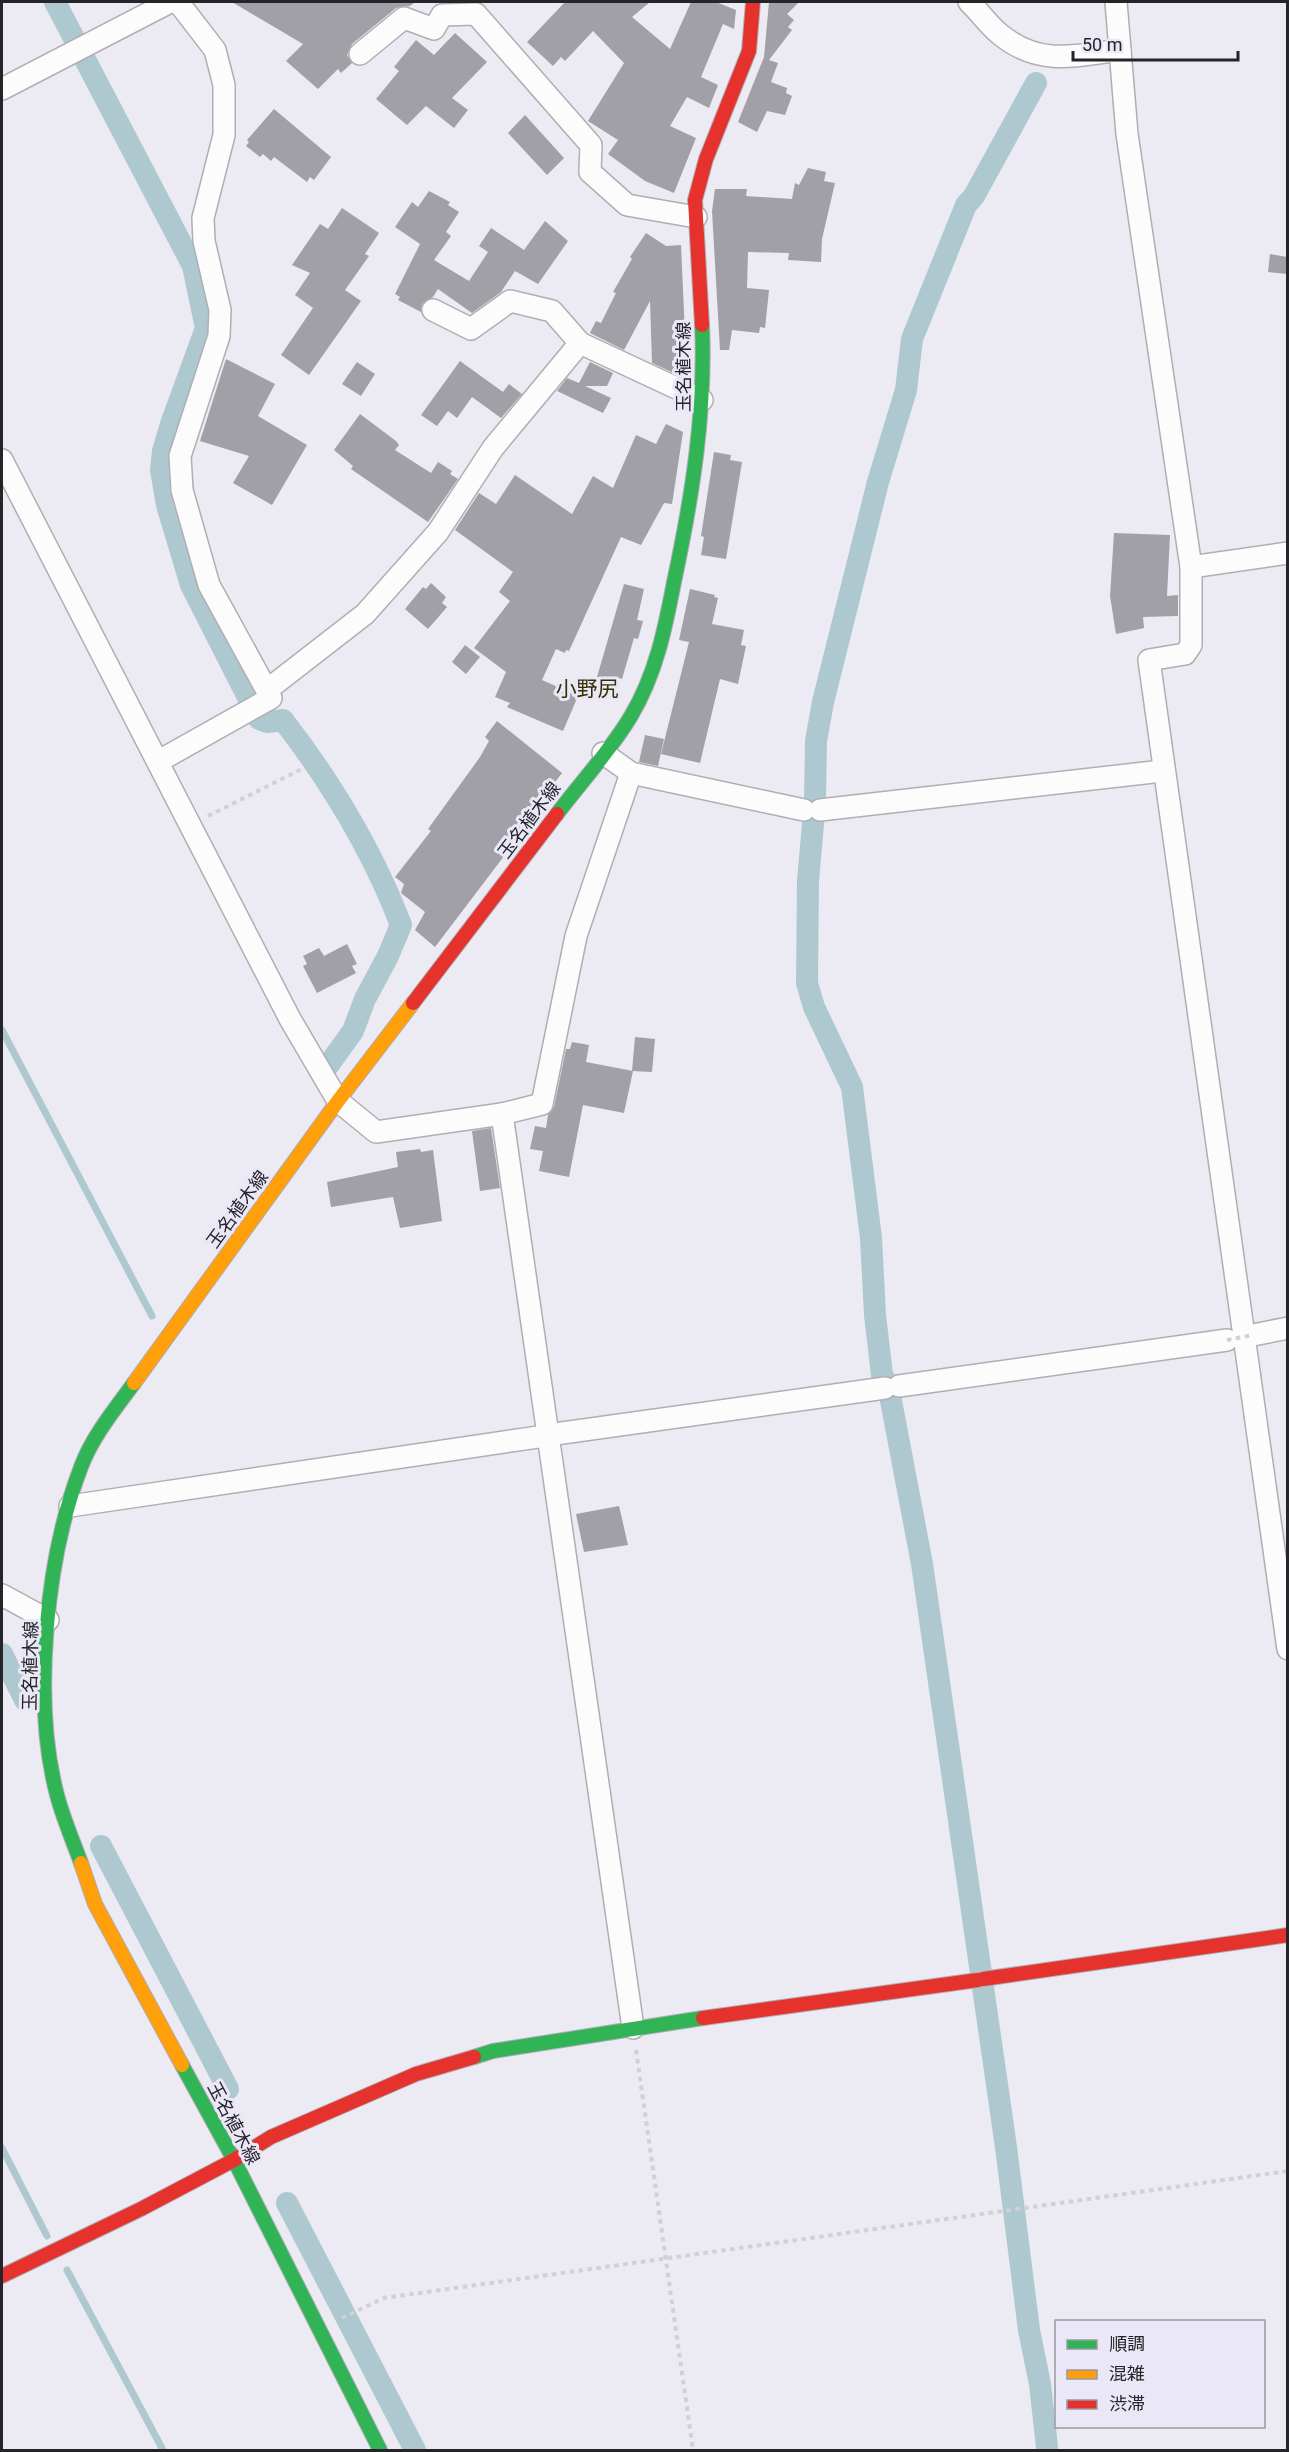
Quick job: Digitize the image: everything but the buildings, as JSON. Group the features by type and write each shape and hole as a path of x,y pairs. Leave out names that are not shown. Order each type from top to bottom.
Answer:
{"main road":[{"name":"玉名植木線","path":"380,2451 234,2160 95,1904 57,1794 47,1731 45,1676 54,1563 81,1466 110,1416 338,1101 631,716 659,655 683,542 698,446 702,400 704,368 695,200 706,159 749,51 753,2"},
{"path":"2,2276 234,2160 271,2137 416,2074 493,2051 633,2028 1287,1935"}],"street":[{"path":"2,89 170,2"},
{"path":"159,761 271,698 209,585 182,490 180,456 219,336 220,310 204,241 203,218 224,135 224,84 215,50 178,2"},
{"path":"969,2 1000,35 1031,54 1064,57 1120,50"},
{"path":"1116,2 1126,134 1191,567 1191,645 1185,654 1149,660 1162,771 1287,1649"},
{"path":"360,54 404,18 434,29 442,15 476,14 591,145 590,172 627,205 696,217"},
{"path":"433,310 471,329 510,301 552,311 580,344 702,400"},
{"path":"267,690 365,615 438,532 493,448 580,344"},
{"path":"2,460 290,1018 338,1101 376,1132 502,1114 542,1104 576,936 631,773"},
{"path":"1191,567 1287,553"},
{"path":"603,753 631,773 812,810 1162,771"},
{"path":"502,1114 633,2028"},
{"path":"1253,1335 1287,1328"},
{"path":"70,1506 550,1435 1227,1340"},
{"path":"2,1595 48,1620"}],"path":[{"path":"191,824 304,768"},
{"path":"1227,1340 1253,1335"},
{"path":"633,2028 693,2451"},
{"path":"339,2320 384,2298 1287,2171"}],"waterway":[{"path":"55,2 193,266 206,328 171,424 163,451 161,470 167,505 191,585 259,719 267,722 283,720 318,768 364,844 401,925 388,956 365,999 353,1031 327,1067"},
{"path":"1036,83 974,196 966,205 912,339 906,390 878,482 823,702 816,741 815,801 808,881 807,983 814,1007 852,1087 871,1238 875,1315 882,1375 888,1385 922,1564 1006,2147 1029,2330 1040,2384 1047,2447"},
{"path":"2,1030 152,1316"},
{"path":"2,1654 25,1700"},
{"path":"101,1846 228,2089"},
{"path":"2,2148 47,2236"},
{"path":"287,2203 415,2450"},
{"path":"67,2270 163,2450"}],"traffic: fast":[{"path":"557,814 623,729 640,700 659,651 692,486 702,390 702,325"},
{"path":"81,1863 59,1804 49,1757 45,1716 46,1630 59,1543 81,1467 98,1434 134,1383"},
{"path":"474,2057 493,2051 703,2018"},
{"path":"182,2065 234,2160 380,2450"}],"traffic: slow":[{"path":"134,1383 338,1101 413,1003"},
{"path":"81,1863 95,1904 182,2065"}],"traffic: jam":[{"path":"702,325 695,200 706,159 749,51 753,2"},
{"path":"413,1003 557,814"},
{"path":"983,1979 1288,1935"},
{"path":"703,2018 978,1980"},
{"path":"2,2276 141,2209 234,2160 271,2137 416,2074 474,2057"}],"district":[{"name":"小野尻","path":"587,689"}]}
